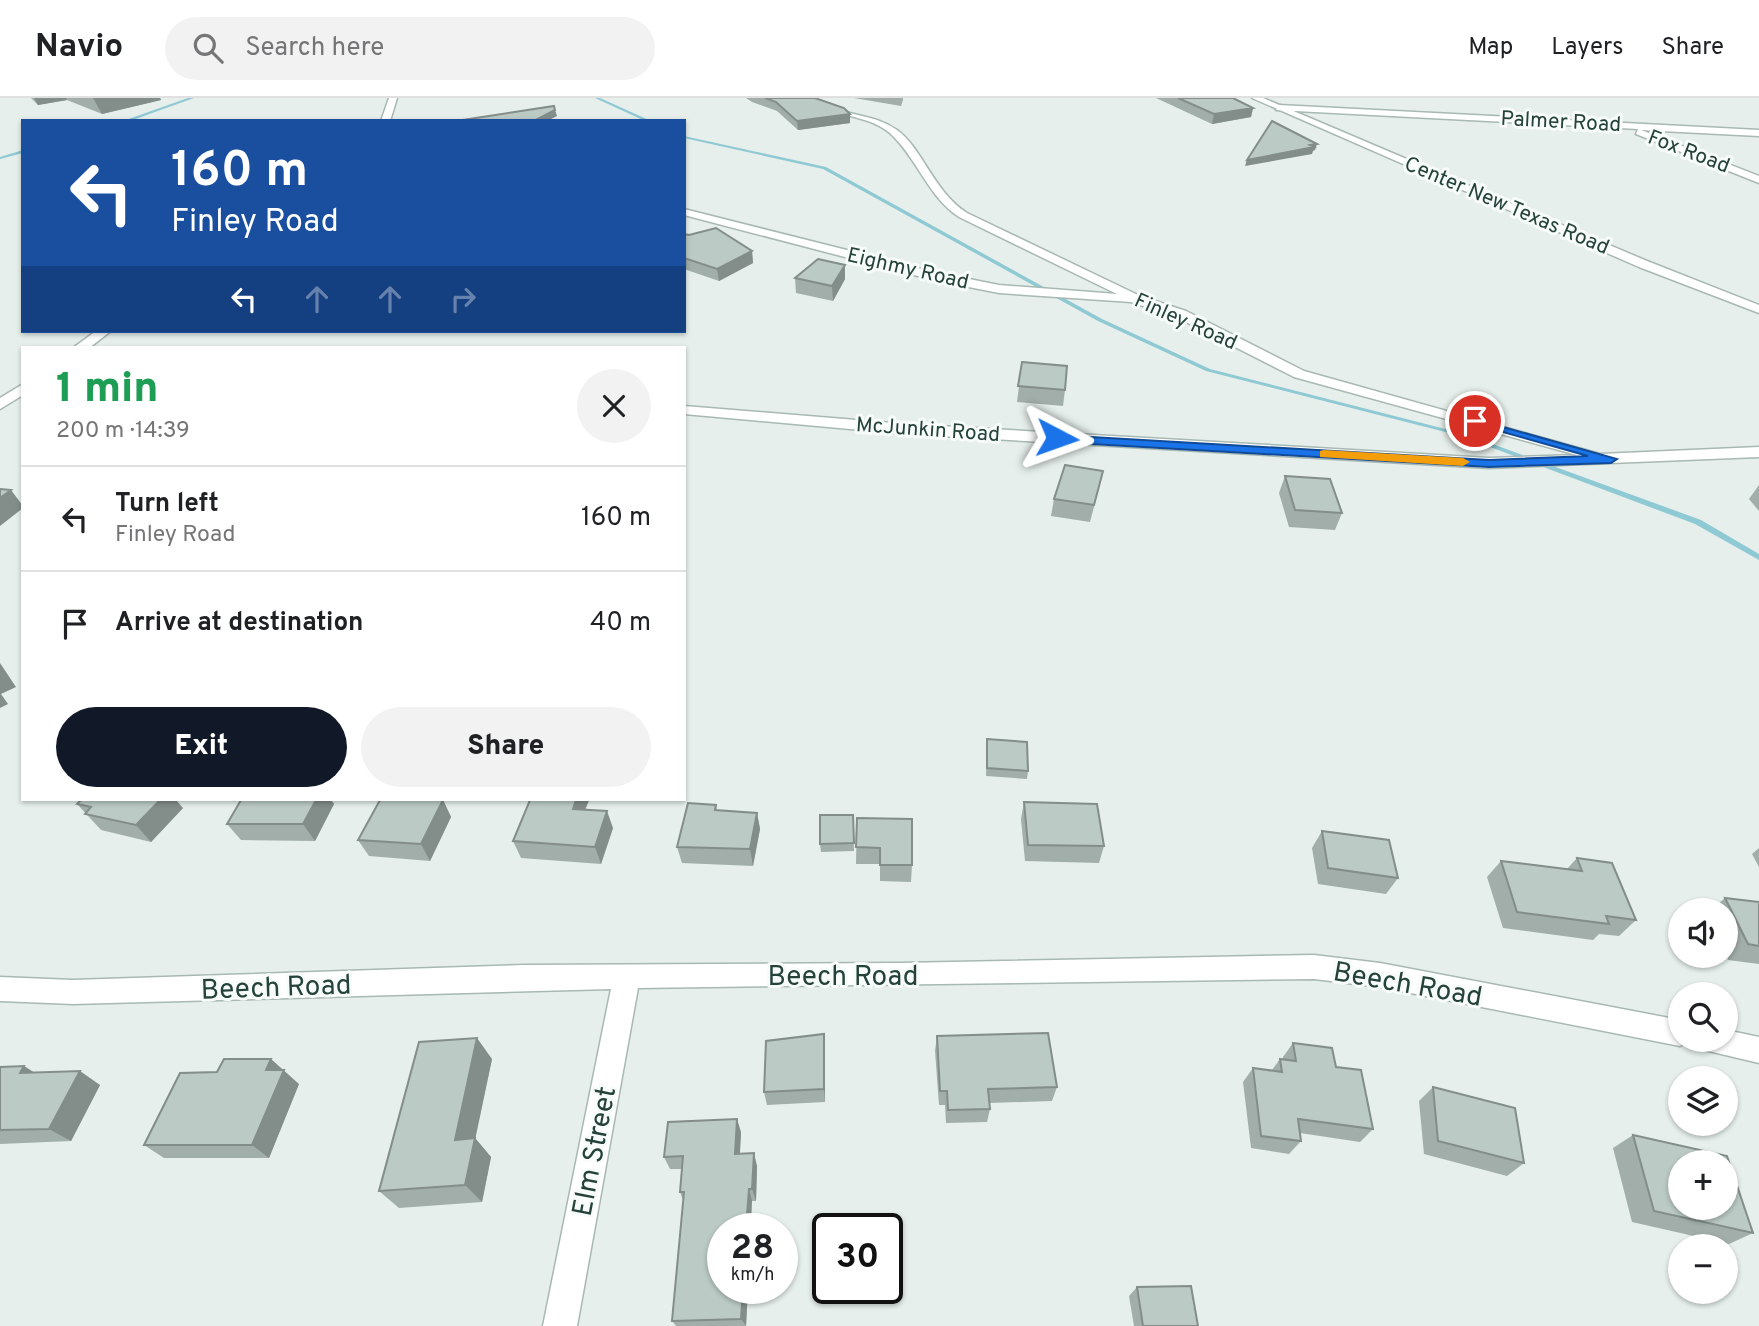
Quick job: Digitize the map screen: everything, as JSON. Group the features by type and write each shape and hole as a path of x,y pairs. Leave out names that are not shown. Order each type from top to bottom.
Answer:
{"street":[{"path":"386,119 393,98"},
{"name":"Finley Road","path":"809,98 837,112 880,123 897,134 946,204 963,215 1136,299 1181,314 1299,374 1611,459"},
{"name":"Center New Texas Road","path":"1255,98 1643,264 1759,309"},
{"name":"Palmer Road","path":"1279,108 1759,133"},
{"name":"Fox Road","path":"1618,124 1759,180"},
{"name":"Eighmy Road","path":"686,213 933,276 999,289 1136,299"},
{"path":"82,346 101,333"},
{"path":"0,404 21,389"},
{"name":"McJunkin Road","path":"686,410 905,429 1489,463 1759,453"},
{"name":"Beech Road","path":"0,989 74,992 627,976 899,975 1314,967 1380,975 1668,1031"},
{"name":"Elm Street","path":"560,1326 627,976"},
{"path":"1738,1046 1759,1050"}],"building":[{"path":"765,98 815,98 844,108 850,114 797,121 776,102"},
{"path":"1178,98 1233,98 1253,108 1214,114"},
{"path":"554,106 555,110 538,119 469,119"},
{"path":"1272,121 1317,144 1310,145 1314,147 1247,160"},
{"path":"716,228 752,251 717,269 686,259 686,234"},
{"path":"818,259 845,265 832,286 795,278"},
{"path":"1022,362 1067,366 1065,390 1018,386"},
{"path":"1065,465 1103,471 1094,505 1054,499"},
{"path":"1285,476 1330,479 1342,513 1295,510"},
{"path":"0,489 11,490 0,498"},
{"path":"987,739 1027,742 1028,771 987,768"},
{"path":"80,801 159,801 136,825 85,814 91,807 77,804"},
{"path":"240,801 315,801 303,824 227,824"},
{"path":"379,801 442,801 421,844 358,840"},
{"path":"530,801 576,801 573,809 607,811 595,847 513,841"},
{"path":"1024,802 1097,804 1104,846 1028,845"},
{"path":"688,803 716,805 715,810 757,813 750,849 677,847"},
{"path":"820,815 853,815 854,843 820,844"},
{"path":"857,818 912,819 912,865 880,865 880,848 856,847"},
{"path":"1322,831 1389,840 1398,878 1328,868"},
{"path":"1577,858 1612,863 1636,920 1606,916 1609,924 1517,912 1501,861 1582,871"},
{"path":"1738,900 1759,902 1759,946 1748,944 1738,924"},
{"path":"1048,1033 1057,1087 988,1089 990,1109 948,1110 947,1091 940,1091 937,1036"},
{"path":"824,1034 824,1089 764,1092 766,1041"},
{"path":"477,1038 455,1140 475,1138 465,1185 379,1191 419,1042"},
{"path":"1293,1043 1332,1048 1336,1067 1361,1070 1373,1129 1298,1119 1301,1141 1261,1136 1253,1068 1282,1072 1280,1059 1296,1061"},
{"path":"224,1059 271,1059 266,1070 284,1070 252,1145 144,1145 180,1073 217,1072"},
{"path":"24,1066 20,1073 80,1071 49,1129 0,1130 0,1067"},
{"path":"1433,1087 1515,1108 1524,1163 1438,1141"},
{"path":"737,1119 735,1154 754,1153 747,1213 707,1213 707,1304 742,1304 741,1319 672,1321 684,1192 680,1192 683,1156 664,1157 668,1122"},
{"path":"1633,1135 1700,1150 1668,1150 1668,1214 1654,1211"},
{"path":"1738,1189 1753,1233 1694,1220 1738,1220"},
{"path":"1191,1286 1198,1326 1143,1326 1137,1287"}],"waterway":[{"path":"131,119 192,98"},
{"path":"597,98 644,119"},
{"path":"686,137 824,168 1100,320 1208,370 1463,435 1698,522 1759,557"},
{"path":"0,158 21,152"}],"slow traffic":[{"path":"1324,454 1463,462"}],"route":[{"path":"1057,438 1489,463 1611,459 1475,421"}]}
